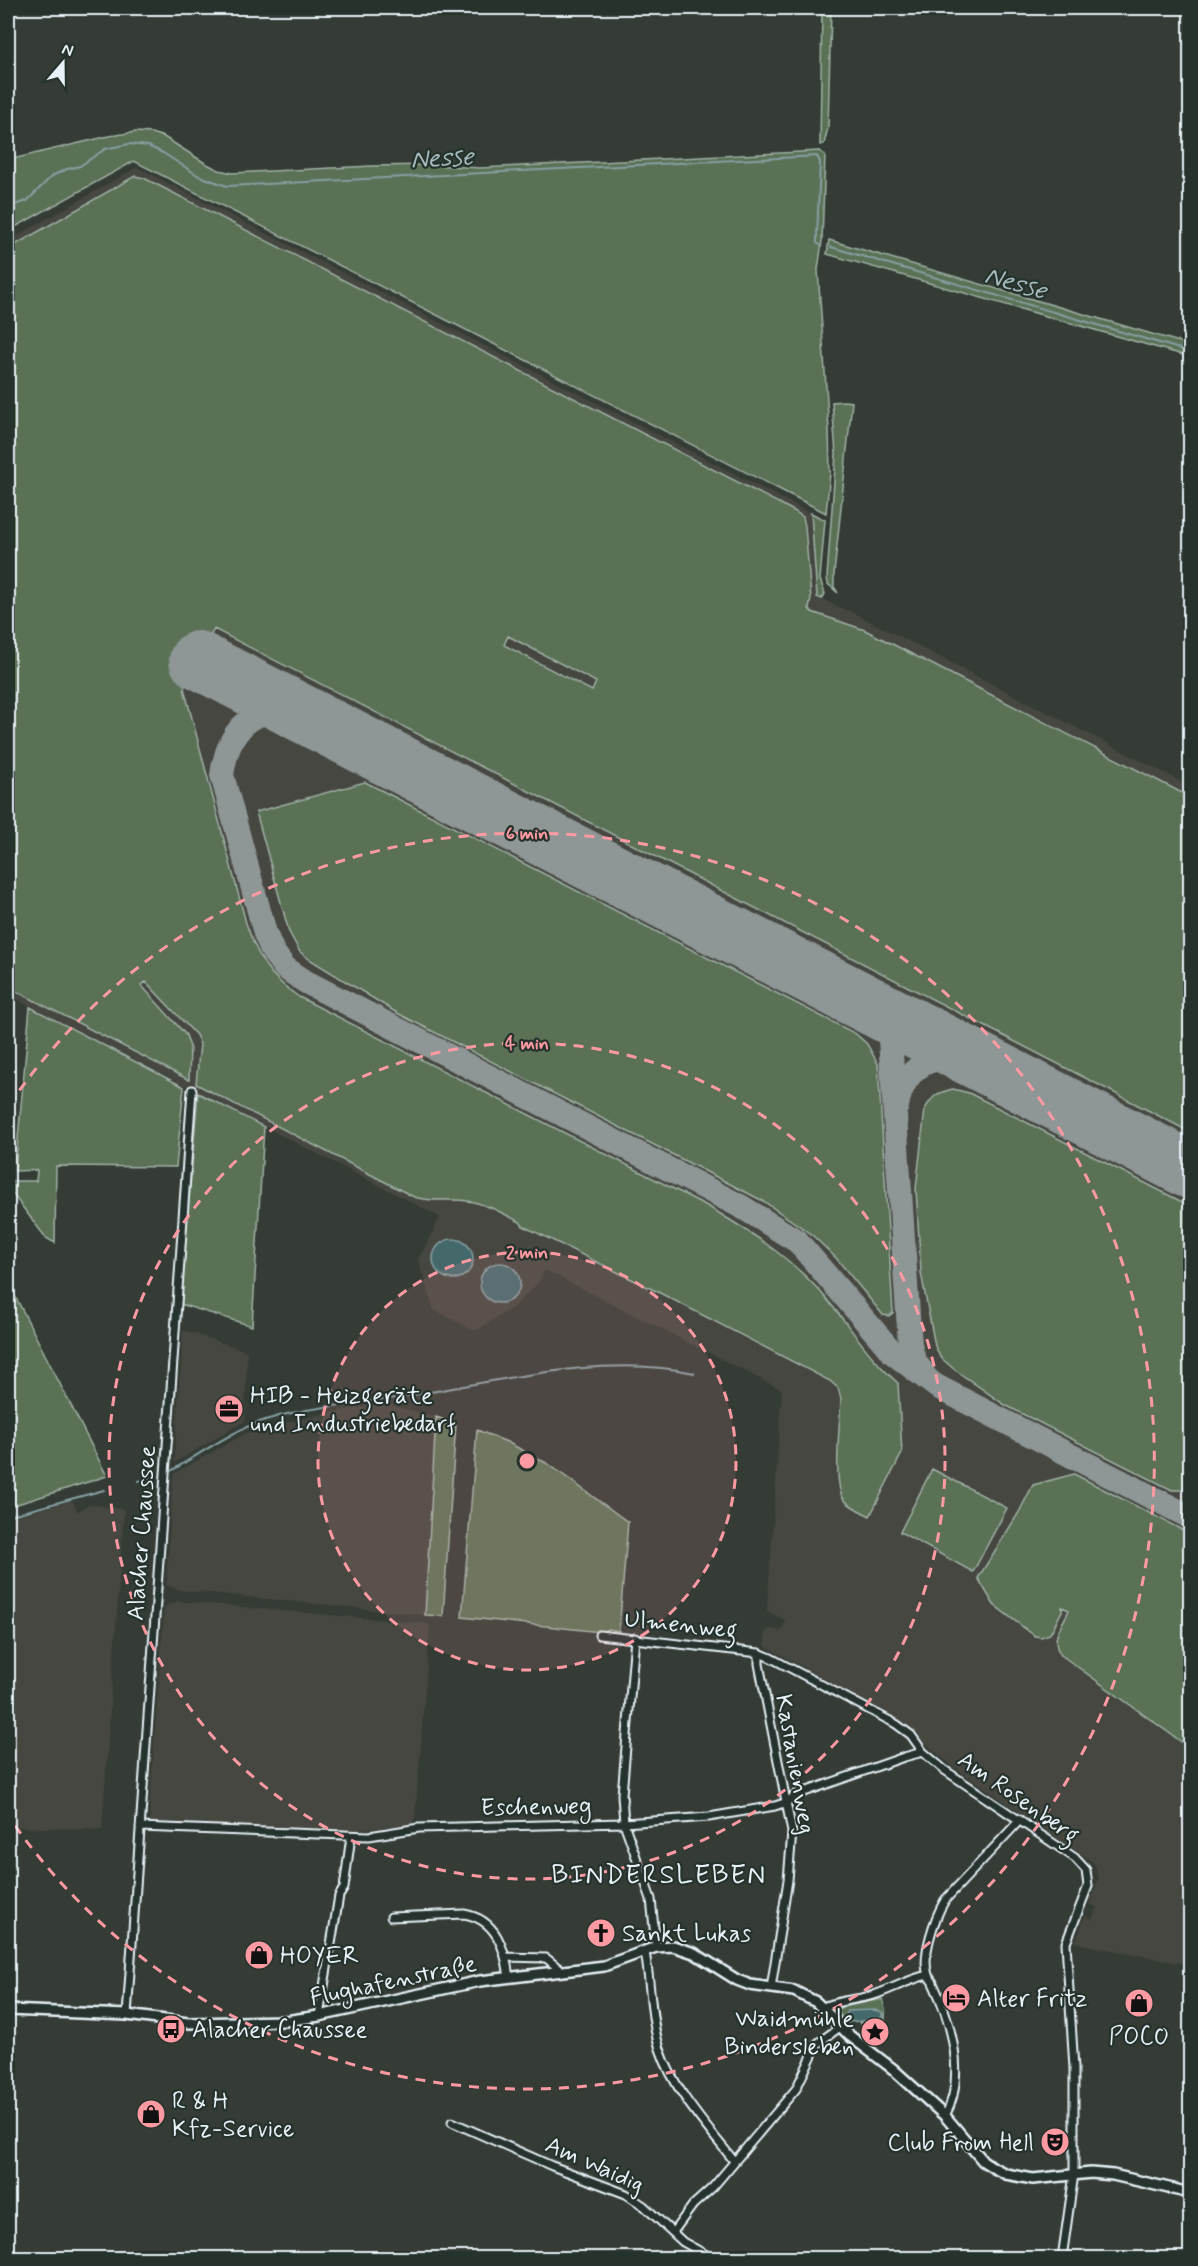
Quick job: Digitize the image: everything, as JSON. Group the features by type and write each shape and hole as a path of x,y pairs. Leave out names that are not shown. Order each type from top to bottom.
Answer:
{"street":[{"name":"Alacher Chaussee","path":"127,2015 192,1090"},
{"name":"Ulmenweg","path":"598,1635 759,1653"},
{"path":"635,1638 622,1795 624,1823 651,1899 656,1947"},
{"name":"Am Rosenberg","path":"759,1653 823,1684 896,1724 917,1741 923,1752 943,1768 1075,1858 1087,1873 1088,1886 1066,1943 1074,2068 1074,2174 1062,2259"},
{"name":"Kastanienweg","path":"759,1653 759,1664 792,1832 792,1848 771,1988"},
{"name":"Eschenweg","path":"140,1827 351,1836 386,1834 420,1828 624,1823 709,1817 758,1810 787,1802 796,1795 923,1752"},
{"path":"945,2116 951,2107 955,2085 954,2054 944,2013 928,1975 928,1953 936,1915 945,1900 1020,1820"},
{"path":"320,2016 339,1896 344,1888 351,1836"},
{"path":"391,1917 464,1914 476,1916 492,1928 506,1957 508,1977"},
{"name":"Flughafenstraße","path":"8,2010 127,2015 198,2023 258,2023 320,2016 480,1981 604,1966 656,1947 666,1945 680,1947 712,1963 737,1980 750,1985 794,1991 809,1997 945,2116 984,2161 1006,2174 1033,2179 1091,2173 1113,2175 1191,2193"},
{"path":"645,1952 660,2049 688,2101 734,2161"},
{"name":"Flughafenstraße","path":"506,1957 546,1958 562,1971"},
{"path":"823,2007 875,1994 904,1981 928,1975"},
{"path":"673,2232 693,2205 713,2187 796,2089 818,2043 840,2026"},
{"name":"Am Waidig","path":"452,2122 552,2166 626,2194 644,2206 683,2242 712,2259"}],"shaded area":[{"path":"137,167 811,513 817,597 860,616 1190,786 1190,1965 1075,1943 1085,1916 1092,1919 1097,1907 1089,1904 1099,1878 1094,1863 952,1766 899,1721 765,1646 765,1632 771,1628 781,1631 786,1621 767,1611 782,1390 545,1270 537,1284 514,1307 475,1331 434,1310 418,1260 440,1217 8,995 8,241"},
{"path":"183,1330 247,1351 245,1421 174,1463"},
{"path":"383,1403 436,1417 425,1615 179,1590 166,1585 173,1474 246,1433 311,1416"},
{"path":"73,1500 77,1512 88,1504 124,1509 102,1830 8,1827 8,1518"},
{"path":"178,1601 427,1624 430,1627 415,1820 412,1824 340,1832 151,1822 149,1810 164,1607"}],"green space":[{"path":"822,8 831,8 828,128 824,144 820,145"},
{"path":"136,132 164,137 205,163 232,173 372,166 432,165 480,168 820,151 825,155 822,241 818,270 829,430 830,473 826,513 134,161 8,231 8,160 109,136"},
{"path":"135,176 144,178 794,511 803,517 805,526 811,599 809,609 812,612 865,630 1190,797 1190,1132 214,629 184,688 246,923 260,956 272,974 299,997 709,1207 765,1243 791,1263 826,1298 875,1360 898,1383 902,1453 870,1516 848,1504 840,1490 838,1465 841,1399 838,1388 830,1381 656,1291 523,1226 501,1212 474,1202 427,1200 414,1197 196,1084 200,1044 196,1035 146,982 141,985 186,1035 190,1047 189,1080 8,987 8,249","holes":["508,636 596,682 592,691 504,645"]},
{"path":"829,240 1190,345 1190,357 827,254"},
{"path":"832,402 852,402 834,574 834,587 838,593 828,584 827,577 836,454"},
{"path":"811,513 825,520 820,579 825,594 822,599 817,597"},
{"path":"365,782 856,1034 867,1044 878,1064 893,1313 889,1316 883,1315 836,1258 811,1234 763,1201 397,1013 300,952 289,932 256,812"},
{"path":"30,1007 184,1087 176,1167 56,1166 55,1243 46,1238 8,1188 8,1181 36,1181 37,1170 15,1171"},
{"path":"953,1089 969,1093 1190,1206 1190,1490 1172,1490 1005,1405 940,1357 935,1346 921,1273 916,1189 925,1109 936,1095"},
{"path":"198,1093 264,1127 252,1326 180,1304"},
{"path":"8,1282 107,1476 8,1507"},
{"path":"436,1417 456,1423 443,1616 425,1615"},
{"path":"477,1430 507,1442 548,1464 628,1522 619,1631 608,1629 601,1632 462,1617"},
{"path":"932,1469 1007,1508 973,1572 900,1532"},
{"path":"1074,1474 1190,1534 1190,1748 1061,1655 1056,1638 1069,1610 1062,1607 1050,1634 1035,1636 994,1605 978,1578 1018,1514 1033,1485"},
{"path":"882,1999 885,2022 879,2044 875,2047 860,2035 865,2029 859,2022 876,2020 847,2020 849,2022 847,2024 837,2011 842,2007"}],"water":[{"path":"453,1239 461,1240 467,1245 472,1251 472,1267 467,1273 461,1278 453,1279 445,1278 439,1273 434,1267 433,1259 434,1251 439,1245 445,1240"},
{"path":"500,1263 508,1264 514,1269 519,1275 519,1291 514,1297 508,1302 500,1303 492,1302 486,1297 481,1291 480,1283 481,1275 486,1269 492,1264"},
{"path":"848,2011 882,2012 882,2017 876,2020 849,2022 846,2015"}],"waterway":[{"name":"Nesse","path":"8,207 27,201 52,176 80,166 105,149 129,144 148,146 199,176 227,186 817,156 820,162 817,243 820,245"},
{"name":"Nesse","path":"831,247 1190,352"},
{"path":"171,1471 244,1428 303,1411 581,1368 620,1366 694,1373"},
{"path":"139,1481 156,1476"},
{"path":"8,1516 104,1490"}],"taxiway":[{"path":"312,718 277,711 250,720 232,741 222,775 265,933 273,952 285,968 306,982 742,1207 797,1241 893,1353 936,1386 1190,1517"},
{"path":"834,987 875,1013 890,1039 910,1345 914,1360 924,1374"},
{"path":"897,1106 901,1090 908,1078 918,1068 929,1062 942,1058 956,1058 985,1064"}],"runway":[{"path":"198,660 1190,1170"}],"place":[{"name":"HIB - Heizgeräte und Industriebedarf","path":"229,1409"},
{"name":"Sankt Lukas","path":"601,1933"},
{"name":"HOYER","path":"259,1955"},
{"name":"Alter Fritz","path":"956,1998"},
{"name":"POCO","path":"1139,2003"},
{"name":"Alacher Chaussee","path":"171,2029"},
{"name":"Waidmühle Bindersleben","path":"875,2032"},
{"name":"R & H Kfz-Service","path":"151,2114"},
{"name":"Club From Hell","path":"1055,2142"}],"district":[{"name":"BINDERSLEBEN","path":"659,1874"}]}
